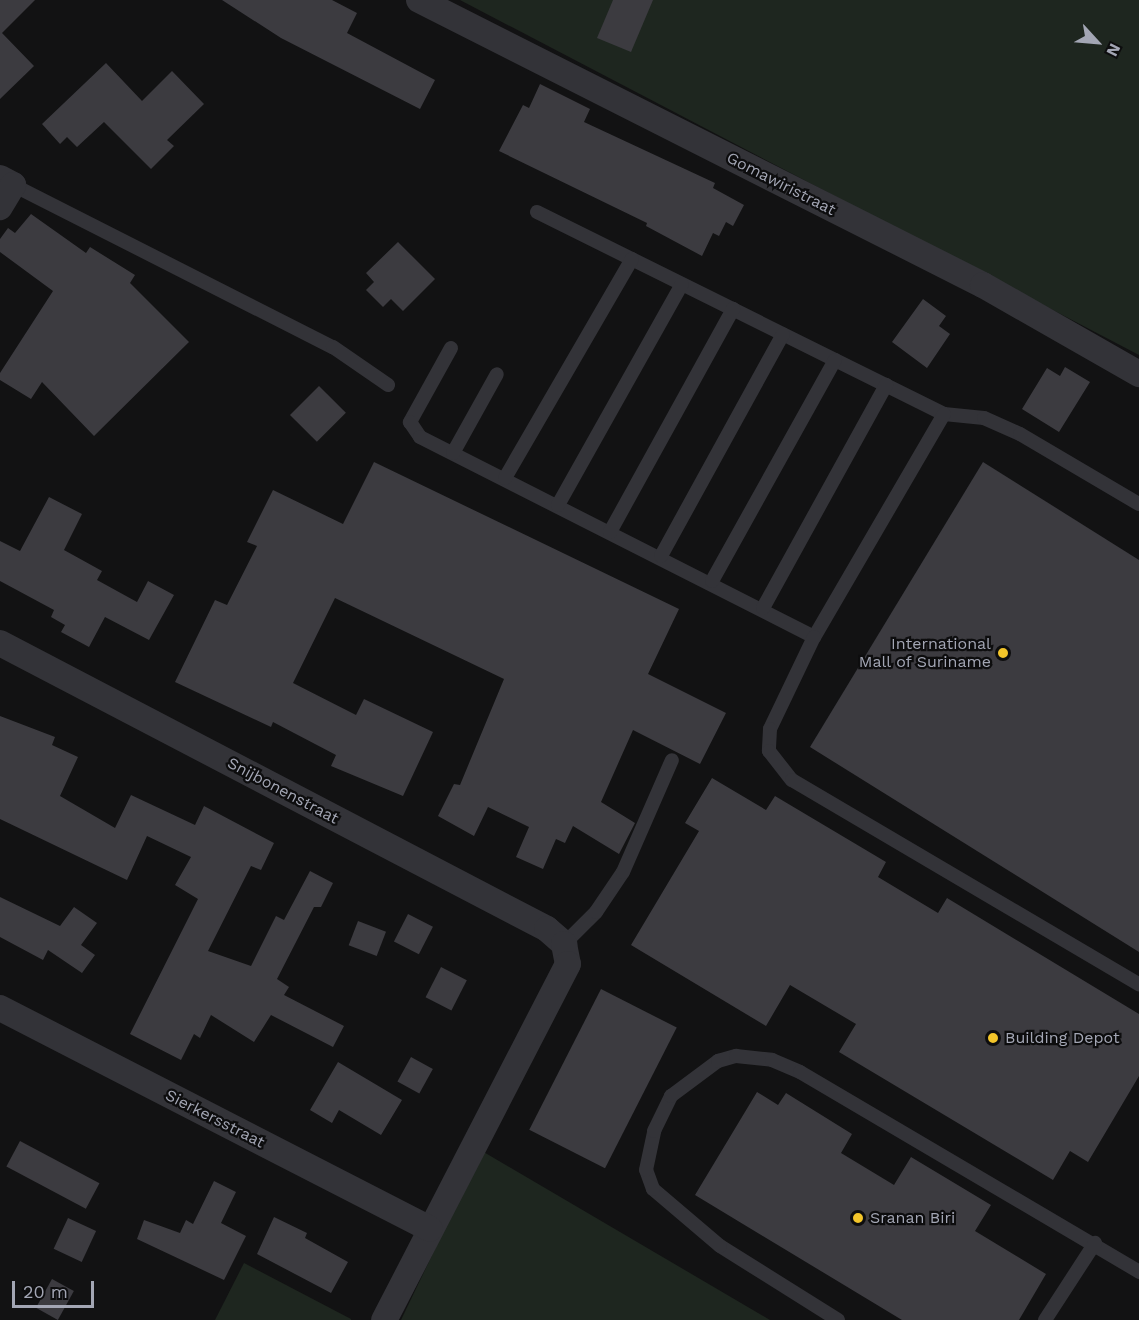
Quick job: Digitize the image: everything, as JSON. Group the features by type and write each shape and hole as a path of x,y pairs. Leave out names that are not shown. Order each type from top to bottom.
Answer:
{"street":[{"name":"Gomawiristraat","path":"419,0 983,285 1139,374"},
{"path":"0,207 7,182"},
{"name":"Snijbonenstraat","path":"0,643 547,929 564,944"},
{"path":"384,1320 568,964 564,944"},
{"name":"Sierkersstraat","path":"0,1008 430,1229"}],"lane":[{"path":"7,182 333,347 387,385"},
{"path":"537,212 944,414 984,418 1020,434 1139,504"},
{"path":"505,478 633,259"},
{"path":"558,505 682,284"},
{"path":"610,532 734,309"},
{"path":"661,556 783,334"},
{"path":"451,348 410,422 420,437 661,556 814,637"},
{"path":"712,582 836,360"},
{"path":"453,453 497,374"},
{"path":"763,608 886,385"},
{"path":"944,414 814,637 770,729 769,751 780,768 792,780 1139,984"},
{"path":"564,944 596,912 623,872 672,760"},
{"path":"838,1320 720,1246 653,1189 646,1170 654,1131 671,1096 718,1061 736,1056 772,1060 800,1072 1095,1243 1139,1272"},
{"path":"1045,1320 1095,1243"}],"shaded area":[{"path":"460,0 1139,0 1139,355"},
{"path":"482,1151 770,1320 401,1320"},
{"path":"244,1263 351,1319 351,1320 215,1320"}],"building":[{"path":"0,0 35,0 2,33 34,66 0,99"},
{"path":"222,0 332,0 357,13 347,33 435,80 420,109 281,38"},
{"path":"613,0 653,0 631,52 597,38"},
{"path":"106,63 142,101 172,71 204,104 167,140 174,146 151,169 104,122 77,147 67,137 60,144 42,124"},
{"path":"540,84 590,109 584,122 715,183 713,188 744,205 733,226 726,222 719,236 713,233 702,256 646,226 647,223 499,151 523,105 529,108"},
{"path":"31,214 86,253 90,247 135,275 130,283 189,342 94,436 42,382 31,399 0,380 0,373 53,291 0,252 0,239 8,228 15,233"},
{"path":"398,242 435,279 403,311 391,299 383,307 366,290 374,282 366,273"},
{"path":"923,299 946,316 939,326 950,334 927,368 892,342"},
{"path":"1065,367 1090,382 1059,432 1022,409 1047,368 1060,376"},
{"path":"319,386 346,413 317,442 290,415"},
{"path":"374,462 679,609 648,674 726,713 700,764 633,730 601,802 635,823 619,854 573,826 565,843 556,839 543,869 516,857 529,827 488,807 474,836 438,816 454,784 460,785 504,679 335,598 293,683 356,715 364,699 433,732 403,796 331,766 336,755 273,722 271,727 175,682 215,600 227,605 257,546 247,542 273,490 343,524"},
{"name":"International Mall of Suriname","path":"983,462 1139,560 1139,952 810,747"},
{"path":"49,497 82,514 64,550 102,571 97,580 137,602 148,581 174,595 149,640 105,617 89,647 61,632 65,625 51,617 54,610 0,581 0,541 20,551"},
{"path":"0,716 55,737 52,745 78,757 60,796 115,828 131,795 195,825 204,806 274,843 261,870 251,866 208,951 251,966 276,916 284,920 310,871 333,883 321,907 314,907 277,979 289,987 284,995 344,1026 333,1047 271,1015 254,1042 211,1015 200,1038 194,1034 181,1060 130,1034 198,899 175,885 191,857 147,836 127,880 0,819"},
{"path":"712,778 766,810 775,796 886,862 878,877 938,913 947,898 1139,1014 1139,1076 1088,1162 1070,1151 1053,1180 839,1052 856,1024 790,985 766,1026 631,945 699,831 685,823"},
{"path":"0,897 60,926 74,907 97,923 81,945 95,955 82,973 48,950 43,960 0,937"},
{"path":"408,914 433,927 419,954 394,942"},
{"path":"358,921 386,932 377,956 349,945"},
{"path":"441,967 467,980 451,1010 426,997"},
{"path":"601,989 677,1028 605,1168 529,1130"},
{"path":"411,1057 433,1069 419,1094 397,1081"},
{"path":"338,1062 402,1100 381,1135 339,1110 332,1123 310,1110"},
{"name":"Sranan Biri","path":"757,1092 778,1105 786,1093 852,1134 841,1153 894,1185 911,1157 991,1205 975,1231 1046,1274 1019,1320 902,1320 695,1195"},
{"path":"20,1141 99,1183 86,1209 6,1167"},
{"path":"214,1181 236,1192 221,1223 246,1236 224,1280 137,1239 144,1220 180,1233 186,1220 193,1224"},
{"path":"274,1217 307,1233 305,1238 348,1262 331,1293 257,1254"},
{"path":"68,1218 96,1231 82,1262 54,1249"},
{"path":"52,1279 74,1291 58,1320 36,1308"}],"place":[{"name":"International Mall of Suriname","path":"1003,653"},
{"name":"Building Depot","path":"993,1038"},
{"name":"Sranan Biri","path":"858,1218"}]}
